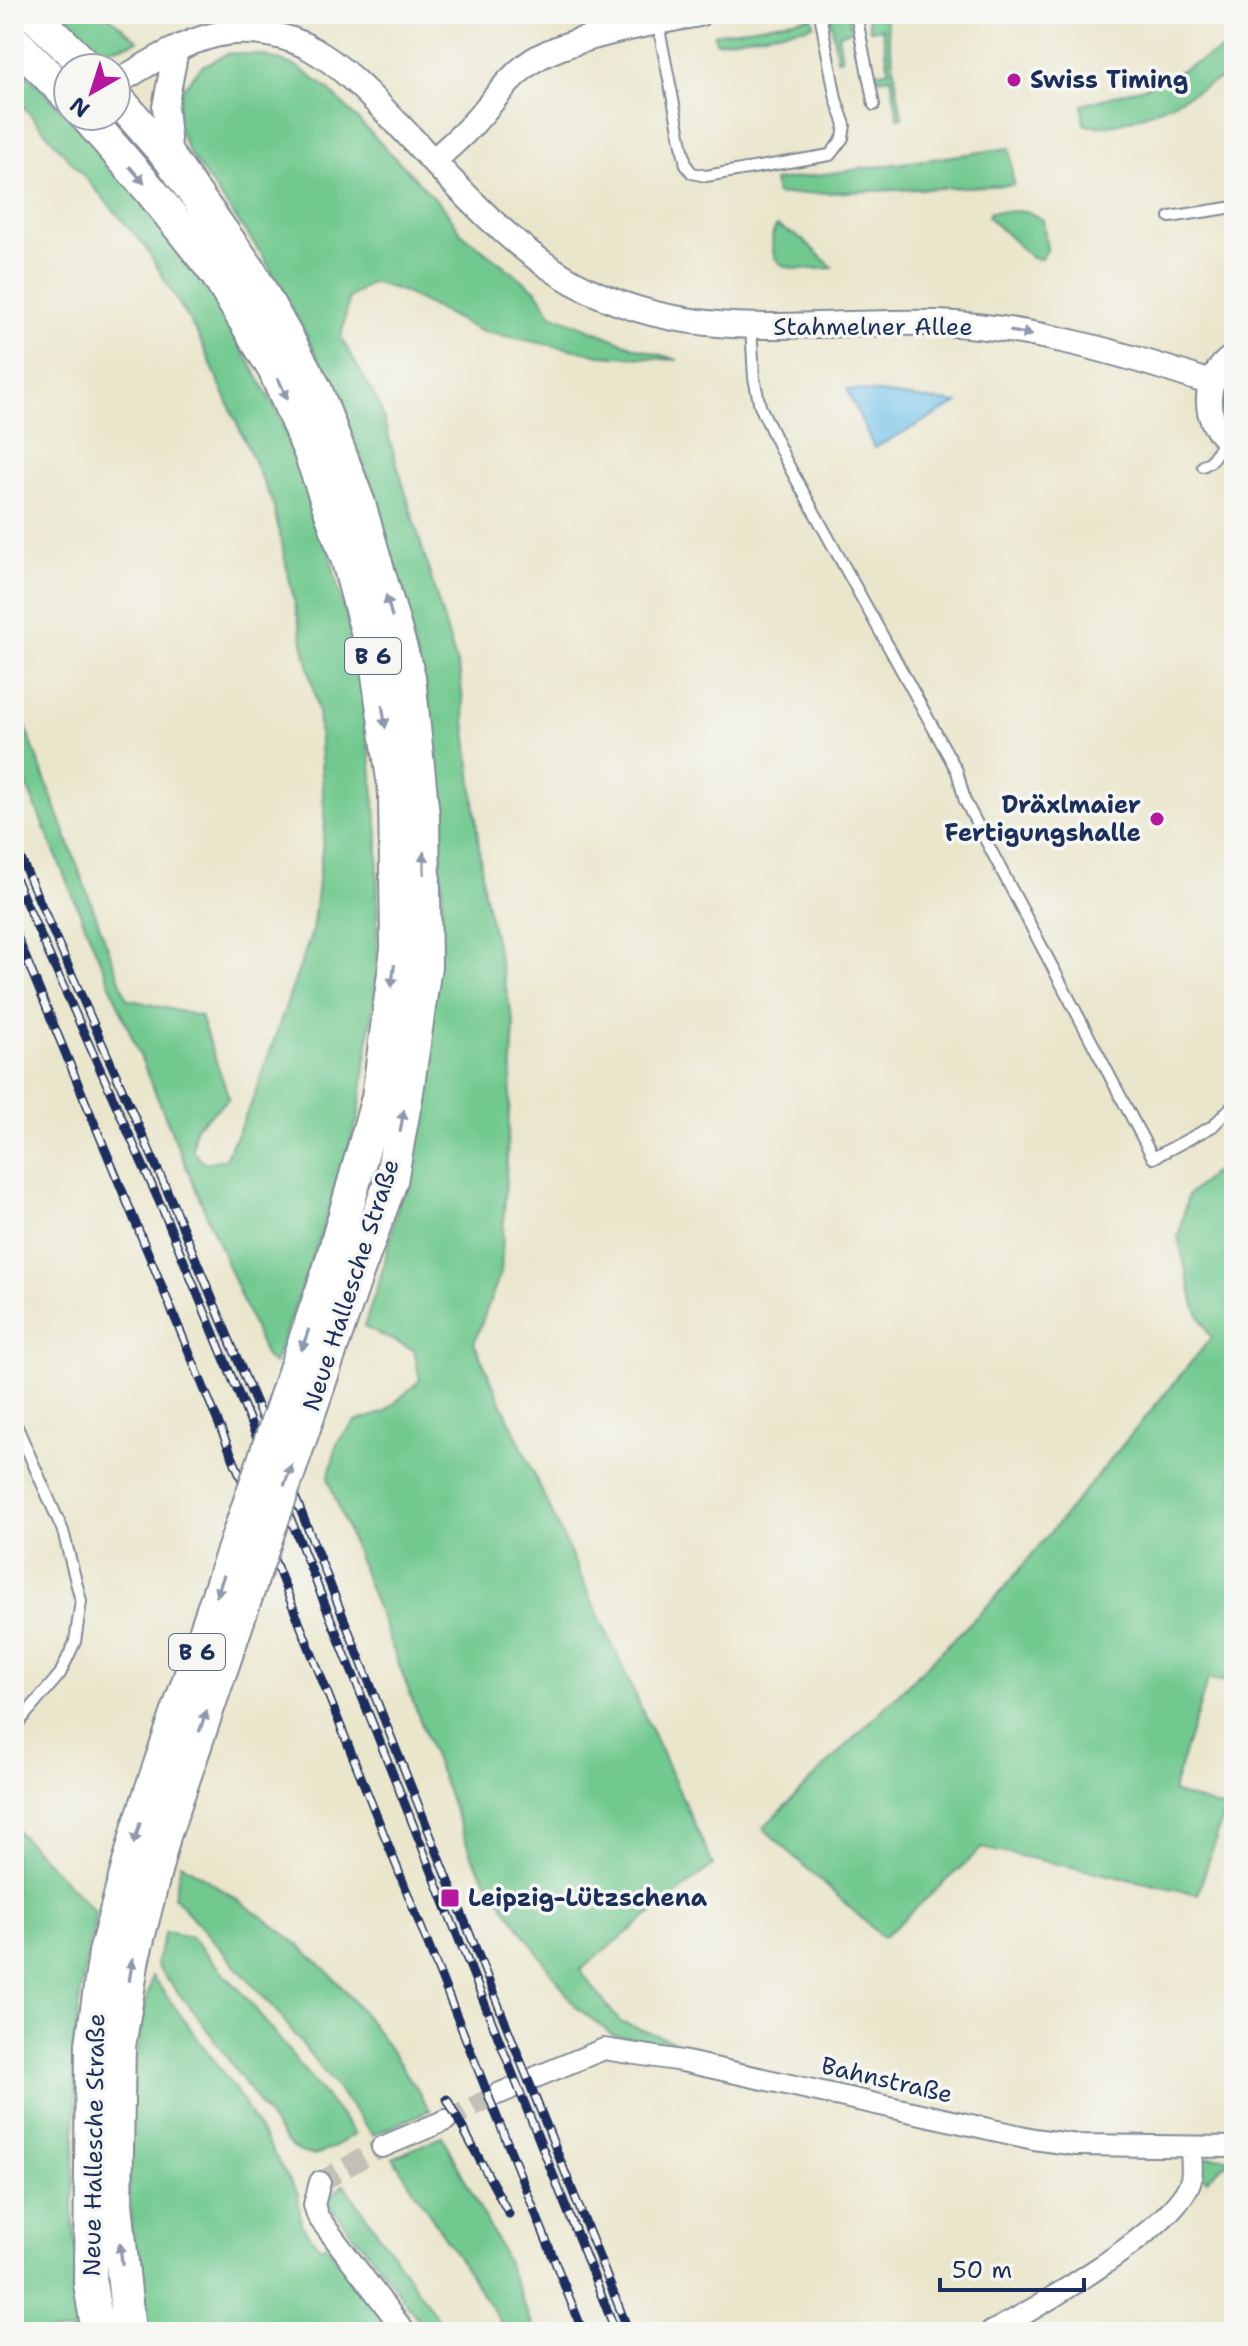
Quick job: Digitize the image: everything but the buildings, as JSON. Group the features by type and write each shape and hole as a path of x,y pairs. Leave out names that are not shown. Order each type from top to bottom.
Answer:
{"main road":[{"path":"33,14 72,52"},
{"path":"14,41 52,80"},
{"name":"Neue Hallesche Straße","path":"129,2332 116,2203 106,2046 105,1953 139,1826 343,1271 391,1181 425,966 423,816 409,677 359,504 315,388 248,268 170,159 132,115"},
{"name":"Neue Hallesche Straße","path":"100,132 216,273 274,369 309,450 348,561 377,668 395,793 397,949 378,1098 343,1271"},
{"name":"Neue Hallesche Straße","path":"98,2332 90,2284 106,2046"}],"street":[{"path":"132,74 176,50 215,34 256,33 283,37 313,49 335,64 434,161 475,122 530,61 547,53 657,22 699,14"},
{"path":"170,159 165,107 176,50"},
{"name":"Stahmelner Allee","path":"434,161 484,214 526,250 573,281 621,304 659,316 720,326 885,323 1000,329 1132,356 1211,383"},
{"path":"1229,442 1209,413 1208,396 1211,383 1226,361 1234,356"},
{"name":"Bahnstraße","path":"536,2077 604,2049 682,2061 1034,2139 1077,2145 1234,2147"},
{"path":"382,2147 446,2120"},
{"path":"991,2332 1119,2253 1155,2226 1191,2179 1191,2148"},
{"path":"320,2182 314,2205 318,2217 405,2332"}],"lane":[{"path":"657,22 686,165 692,173 706,176 830,155 836,149 843,138 845,125 836,99 820,14"},
{"path":"856,14 874,105"},
{"path":"1170,217 1234,207"},
{"path":"751,326 754,378 760,406 785,459 957,771 965,801 1153,1158 1213,1126 1234,1104"},
{"path":"1203,466 1229,442"},
{"path":"14,1420 63,1531 81,1601 75,1642 60,1674 14,1728"}],"green space":[{"path":"46,14 106,14 138,41 97,49 78,42"},
{"path":"830,14 848,14 851,31 838,34 842,58 837,59"},
{"path":"867,14 885,14 902,117 898,118 891,77 877,79 876,73 889,70 882,28 870,30"},
{"path":"812,17 814,24 808,27 716,42 714,34"},
{"path":"1234,44 1234,72 1138,117 1117,124 1084,124 1082,105 1151,85"},
{"path":"229,53 262,55 296,66 327,88 445,209 461,233 537,291 551,314 634,347 678,360 601,355 480,331 402,291 372,282 349,298 341,338 379,404 460,675 484,892 514,1024 501,1272 474,1343 713,1865 580,1970 620,2022 699,2050 613,2035 576,2007 484,1877 471,1854 328,1479 338,1441 355,1422 385,1412 420,1380 414,1350 364,1327 383,1269 425,1091 443,901 430,710 377,501 334,387 263,256 189,153 175,120 182,89 202,66"},
{"path":"14,61 52,100 52,132 83,132 108,158 207,288 275,407 319,513 362,679 378,834 377,976 358,1119 274,1364 266,1357 14,755 14,696 127,999 200,1016 229,1098 195,1128 192,1150 204,1163 225,1159 252,1102 312,932 325,825 318,710 273,504 198,335 144,245 14,96"},
{"path":"1010,148 1013,185 776,195 774,181"},
{"path":"1027,211 1043,220 1047,250 1041,259 1032,258 988,217 990,212"},
{"path":"777,226 802,239 833,268 797,269 781,264 775,258 773,246"},
{"path":"1234,364 1234,435 1228,430 1216,391"},
{"path":"1234,1155 1234,1683 1208,1679 1172,1792 1225,1809 1198,1894 982,1848 883,1938 763,1828 1002,1591 1211,1338 1195,1307 1178,1237 1188,1195"},
{"path":"14,1828 96,1913 71,2060 77,2060 73,2215 84,2332 14,2332"},
{"path":"181,1863 266,1919 324,1968 377,2031 430,2110 373,2135 278,2013 174,1897"},
{"path":"165,1932 191,1937 245,1996 355,2134 313,2155 305,2154 286,2142 204,2025 156,1965"},
{"path":"152,1976 236,2091 298,2194 301,2224 320,2248 326,2244 392,2332 138,2332 126,2148 142,2021"},
{"path":"442,2136 502,2251 535,2332 507,2332 393,2158"},
{"path":"1201,2157 1234,2160 1207,2180 1199,2173"},
{"path":"344,2184 447,2332 427,2332 378,2264 331,2207 330,2197"}],"water":[{"path":"847,389 958,403 874,448"}],"tunnel":[{"path":"446,2120 498,2094"},
{"path":"320,2182 382,2147"}],"railway":[{"path":"14,843 172,1202 262,1418"},
{"path":"14,876 162,1208 256,1436"},
{"path":"14,929 242,1480"},
{"path":"294,1494 629,2332"},
{"path":"288,1512 616,2332"},
{"path":"273,1557 583,2332"},
{"path":"447,2099 509,2214"}],"place":[{"name":"Swiss Timing","path":"1014,80"},
{"name":"Dräxlmaier Fertigungshalle","path":"1157,819"},
{"name":"Leipzig-Lützschena","path":"450,1898"}]}
